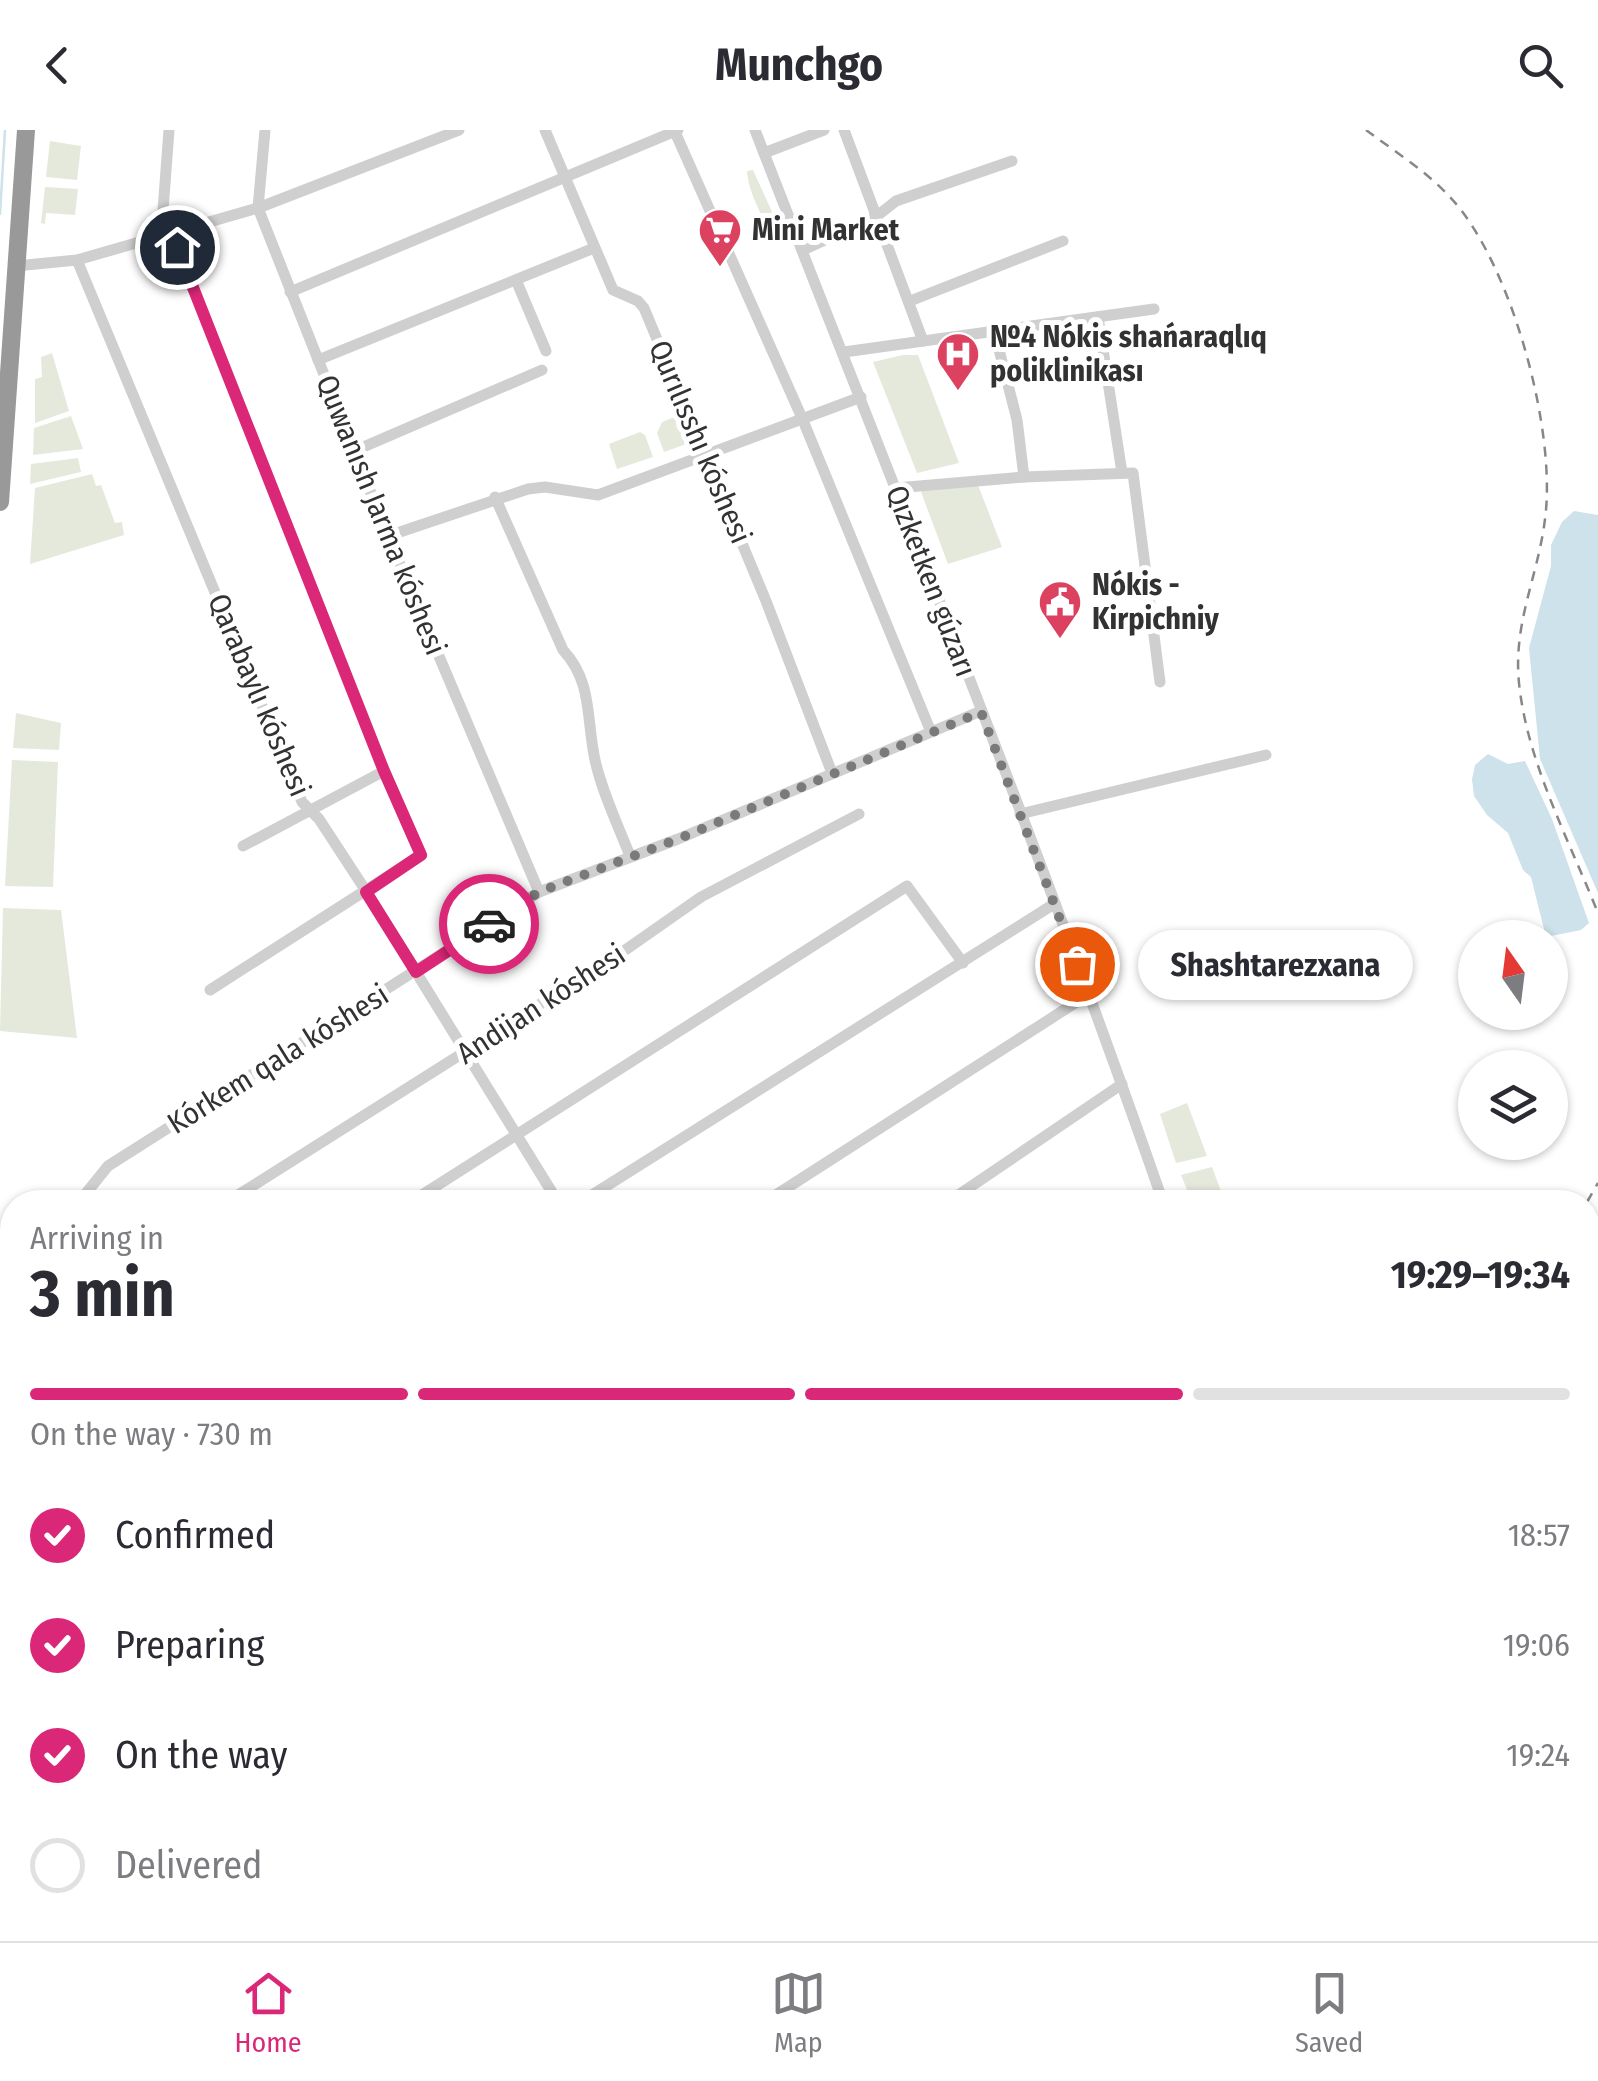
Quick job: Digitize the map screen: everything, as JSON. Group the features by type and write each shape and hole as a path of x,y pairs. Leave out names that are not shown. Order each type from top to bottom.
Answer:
{"highway":[{"path":"0,502 26,130"}],"street":[{"path":"168,130 166,235 421,855 210,990"},
{"name":"Quwanısh Jarma kóshesi","path":"264,130 258,208 388,536 539,892"},
{"path":"16,266 76,260 258,208 459,130"},
{"name":"Qurılısshı kóshesi","path":"545,130 613,290 638,301 644,308 832,773"},
{"name":"Qızketken gúzarı","path":"755,130 1089,994 1159,1190"},
{"path":"764,153 824,130"},
{"path":"844,130 923,341"},
{"path":"290,292 677,131 802,418 930,732"},
{"path":"803,250 877,216 896,202 1012,161"},
{"path":"910,301 1064,241"},
{"path":"318,360 594,248"},
{"name":"Qarabaylı kóshesi","path":"76,260 302,802 320,819 550,1190"},
{"path":"516,280 546,351"},
{"path":"844,352 1154,309"},
{"path":"1098,317 1128,473 1160,682"},
{"path":"994,330 1017,420 1024,477"},
{"path":"354,451 542,370"},
{"path":"388,536 495,497 545,487 598,495 861,397"},
{"path":"896,488 1128,473"},
{"path":"495,497 563,650 578,666 586,690 595,763 630,856"},
{"name":"Kórkem qala kóshesi","path":"89,1190 108,1166 539,892 678,839 981,712"},
{"path":"1020,814 1266,755"},
{"path":"244,846 384,771"},
{"name":"Andijan kóshesi","path":"246,1190 622,953 701,896 859,814"},
{"path":"428,1190 906,886 963,963"},
{"path":"600,1190 1054,904"},
{"path":"784,1190 1089,994"},
{"path":"966,1190 1122,1084"}],"shaded area":[{"path":"50,141 81,146 77,180 46,177"},
{"path":"753,170 782,234 773,237 757,205 747,171"},
{"path":"45,187 78,189 75,215 46,213 45,224 41,223"},
{"path":"52,353 69,411 35,423 35,379 42,377 41,357"},
{"path":"918,355 959,463 917,473 873,362"},
{"path":"71,416 83,449 33,455 34,428"},
{"path":"677,416 689,443 664,452 657,433 662,422"},
{"path":"640,432 645,435 653,457 617,469 609,444"},
{"path":"78,458 81,472 30,484 31,464"},
{"path":"92,474 96,486 101,485 115,523 122,522 124,535 30,564 35,488"},
{"path":"978,485 1002,547 948,564 921,492"},
{"path":"16,713 61,723 59,750 13,748"},
{"path":"12,760 58,762 53,887 5,886"},
{"path":"3,908 61,910 77,1038 0,1031"},
{"path":"1187,1103 1207,1156 1176,1163 1160,1114"},
{"path":"1212,1167 1221,1190 1187,1190 1181,1175"}],"water":[{"path":"1574,511 1598,515 1598,893 1540,759 1529,648 1551,566 1551,545 1562,522"},
{"path":"1488,754 1508,764 1525,761 1552,819 1589,923 1581,930 1568,933 1568,920 1542,920 1531,877 1523,870 1508,833 1487,815 1474,796 1475,765"}],"waterway":[{"path":"0,214 5,130"}],"railway":[{"path":"1366,130 1431,179 1472,226 1492,262 1525,349 1544,440 1547,482 1542,540 1520,640 1519,683 1540,771 1598,913"},
{"path":"1594,1190 1598,1183"}],"way so far":[{"path":"489,924 539,892 678,839 981,712 1077,964"}],"place":[{"name":"Mini Market","path":"720,268"},
{"name":"№4 Nókis shańaraqlıq poliklinikası","path":"958,392"},
{"name":"Nókis - Kirpichniy","path":"1060,640"},
{"name":"Shashtarezxana","path":"1077,964"}],"route":[{"path":"177,247 384,771 421,855 366,892 416,972 489,924"}]}
